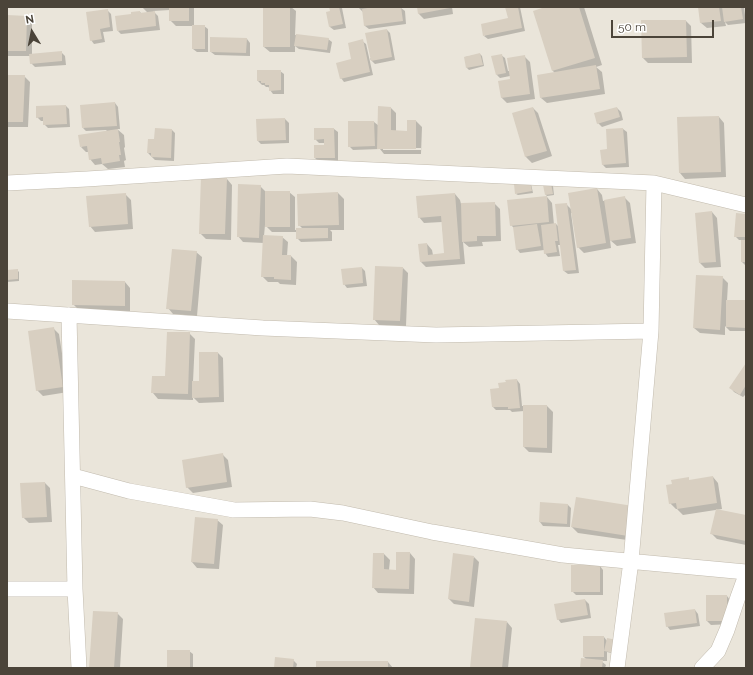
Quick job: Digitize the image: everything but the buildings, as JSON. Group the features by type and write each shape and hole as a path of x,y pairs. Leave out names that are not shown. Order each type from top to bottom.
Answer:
{"street":[{"path":"7,183 287,166 654,183 746,205"},
{"path":"617,668 631,561 651,331 654,183"},
{"path":"7,310 263,328 436,335 651,331"},
{"path":"69,315 75,589 79,668"},
{"path":"72,476 129,491 234,510 310,509 343,513 432,532 563,555 746,574 727,630 718,651 702,668"},
{"path":"7,590 75,589"}],"shaded area":[{"path":"7,7 746,7 746,668 7,668"}]}
